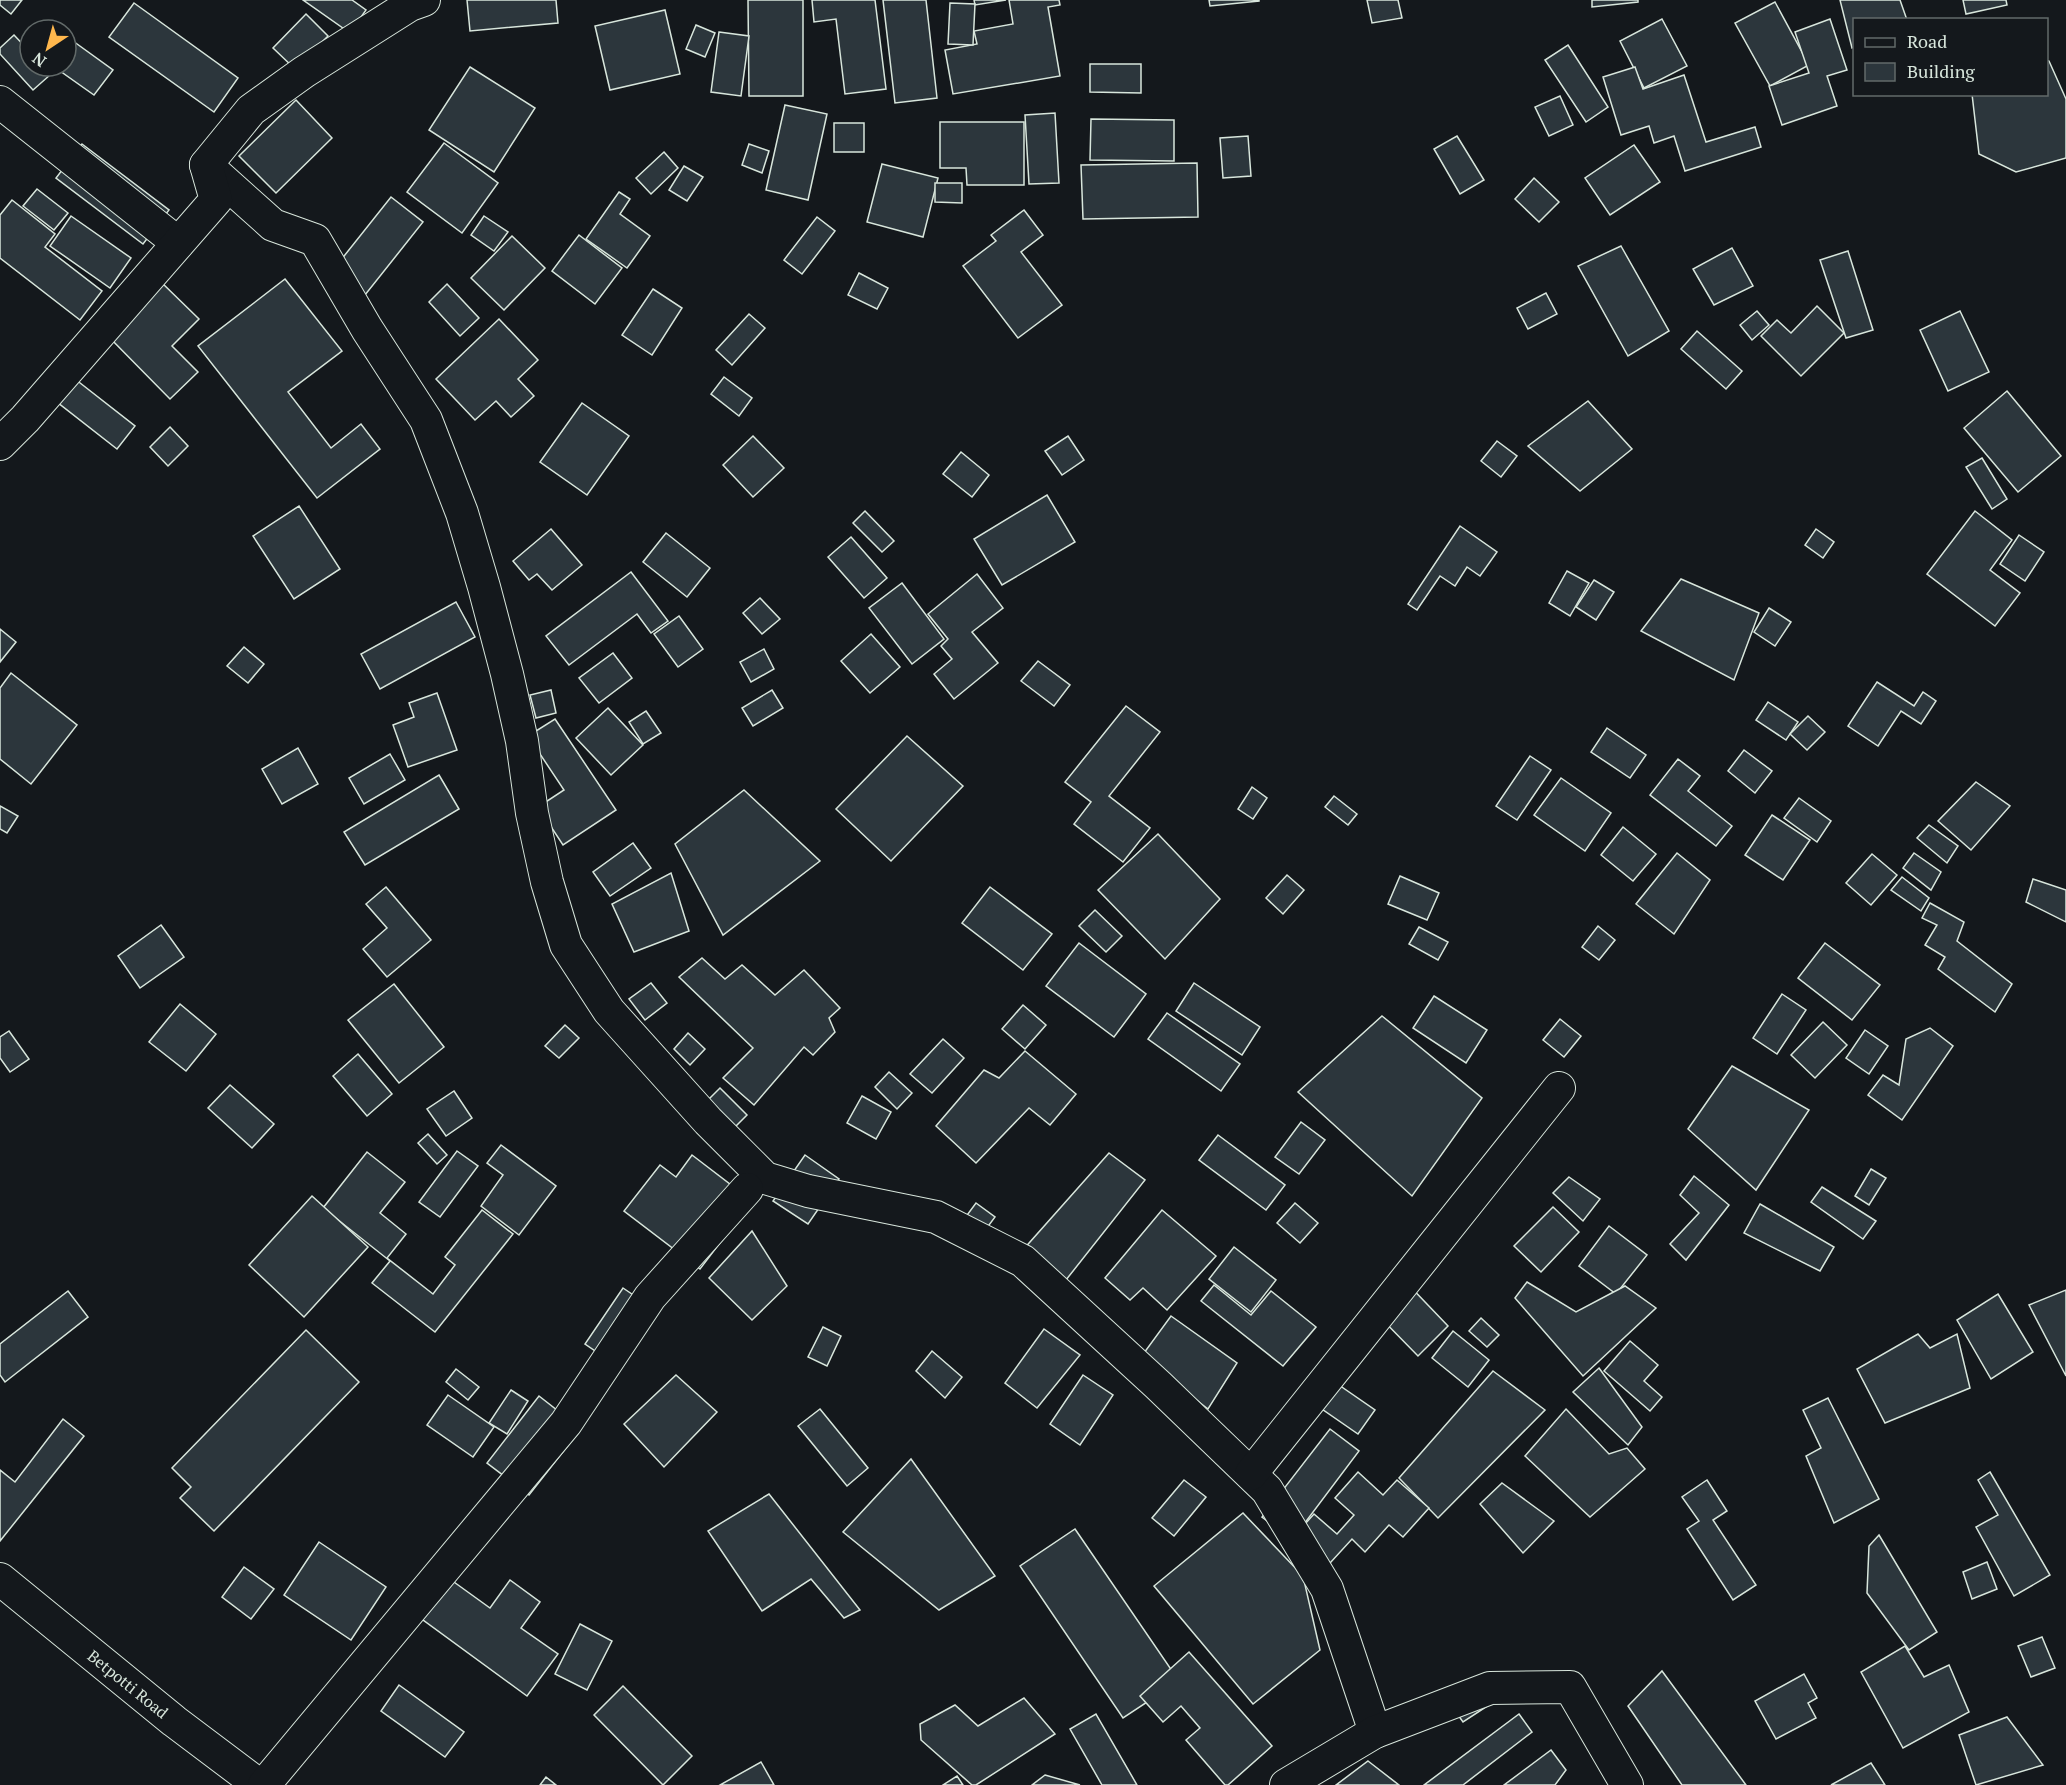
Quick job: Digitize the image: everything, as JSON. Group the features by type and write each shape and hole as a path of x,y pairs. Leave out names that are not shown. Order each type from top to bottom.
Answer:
{"street":[{"path":"206,165 251,110 304,72 410,5 424,0"},
{"path":"0,102 178,243"},
{"path":"0,444 216,200 206,165"},
{"path":"206,165 273,225 315,240 367,329 426,420 462,513 490,609 522,741 532,813 547,882 566,945 609,1011 708,1121 765,1178 808,1191 936,1217 1023,1261 1251,1474 1267,1490 1328,1589 1375,1732"},
{"path":"1251,1474 1559,1088"},
{"path":"264,1785 566,1423 650,1297 747,1189"},
{"name":"Betpotti Road","path":"0,1579 174,1722 259,1785"},
{"path":"1286,1785 1375,1732 1490,1688 1570,1687 1627,1785"}],"building":[{"path":"0,0 22,0 11,14 0,5"},
{"path":"303,0 352,0 366,10 350,33"},
{"path":"467,0 556,0 558,23 470,31"},
{"path":"748,0 803,0 803,96 749,96"},
{"path":"812,0 875,0 886,89 845,94 836,19 814,22"},
{"path":"883,0 926,0 937,98 895,103"},
{"path":"974,0 1006,0 975,5"},
{"path":"1009,0 1059,0 1060,5 1048,7 1060,76 953,94 945,50 977,44 974,31 1013,24"},
{"path":"1209,0 1259,0 1259,1 1210,6"},
{"path":"1367,0 1398,0 1402,18 1372,23"},
{"path":"1592,0 1638,0 1638,2 1592,7"},
{"path":"1840,0 1900,0 1906,18 1853,18 1852,48"},
{"path":"1963,0 2006,0 2007,5 1966,14"},
{"path":"1775,2 1809,65 1770,86 1735,23"},
{"path":"134,3 238,78 214,112 109,37"},
{"path":"950,3 975,4 973,45 948,44"},
{"path":"665,10 680,74 610,90 595,26"},
{"path":"306,14 328,36 295,69 273,48"},
{"path":"1662,19 1687,66 1644,88 1620,41"},
{"path":"1830,19 1847,70 1827,76 1837,106 1782,125 1769,86 1809,73 1795,32"},
{"path":"696,25 715,33 705,57 686,49"},
{"path":"719,32 749,36 741,96 711,92"},
{"path":"14,35 18,39 18,74 0,54 0,48"},
{"path":"78,45 113,70 94,95 70,78 78,78"},
{"path":"1568,45 1608,107 1586,122 1545,60"},
{"path":"2049,61 2066,99 2066,158 2016,172 1979,154 1972,96 2048,96"},
{"path":"1090,64 1141,64 1141,93 1090,92"},
{"path":"470,67 535,108 494,172 429,130"},
{"path":"1635,67 1643,89 1684,75 1706,142 1755,127 1761,147 1685,171 1674,136 1654,143 1649,126 1621,135 1603,77"},
{"path":"22,78 47,78 33,90"},
{"path":"1560,96 1573,125 1549,136 1535,107"},
{"path":"296,100 332,138 276,193 239,156"},
{"path":"785,105 827,114 808,200 766,190"},
{"path":"1055,113 1059,183 1029,184 1025,115"},
{"path":"1091,119 1174,120 1174,161 1090,160"},
{"path":"940,122 1024,122 1024,185 967,185 966,168 940,168"},
{"path":"834,123 864,123 864,152 834,152"},
{"path":"1248,136 1251,176 1223,178 1220,138"},
{"path":"1457,136 1484,180 1460,194 1434,149"},
{"path":"444,143 498,183 462,233 407,192"},
{"path":"82,144 169,210 143,244 56,178"},
{"path":"749,144 769,151 762,173 742,165"},
{"path":"1634,145 1660,182 1610,215 1585,178"},
{"path":"664,152 678,168 651,194 636,178"},
{"path":"1197,163 1198,217 1083,219 1081,165"},
{"path":"882,164 938,178 923,237 867,222"},
{"path":"684,166 703,177 687,201 669,190"},
{"path":"1534,178 1559,202 1539,222 1515,199"},
{"path":"935,183 962,183 962,203 935,202"},
{"path":"37,189 68,213 54,230 23,206"},
{"path":"619,192 630,199 620,214 650,236 627,268 586,239"},
{"path":"391,197 423,222 361,300 329,275"},
{"path":"12,200 55,234 45,247 102,291 80,320 0,258 0,215"},
{"path":"1024,210 1043,235 1021,252 1062,305 1018,338 963,266 996,241 991,235"},
{"path":"71,216 131,258 110,288 50,246"},
{"path":"484,216 508,232 494,251 471,235"},
{"path":"817,217 835,231 802,274 784,260"},
{"path":"579,235 622,268 595,304 552,271"},
{"path":"512,236 545,268 504,310 471,278"},
{"path":"1621,246 1669,331 1628,356 1578,266"},
{"path":"1732,248 1753,286 1714,305 1693,269"},
{"path":"1848,251 1873,330 1846,338 1820,260"},
{"path":"859,273 888,288 877,309 848,295"},
{"path":"285,279 342,351 288,392 331,448 361,424 380,449 317,498 198,346"},
{"path":"160,281 199,319 172,346 198,372 170,399 106,334"},
{"path":"447,284 479,318 460,336 429,302"},
{"path":"653,289 682,308 652,355 622,335"},
{"path":"1546,293 1557,314 1528,329 1517,308"},
{"path":"1817,306 1844,333 1801,376 1761,336 1777,320 1791,333"},
{"path":"1757,311 1769,325 1752,340 1740,325"},
{"path":"1960,311 1989,372 1948,391 1920,330"},
{"path":"749,314 765,328 732,365 716,350"},
{"path":"499,319 538,360 518,379 534,396 511,417 496,401 475,420 436,379"},
{"path":"1697,331 1742,371 1726,389 1681,349"},
{"path":"724,377 752,398 739,416 711,394"},
{"path":"75,379 135,426 117,449 57,402"},
{"path":"2007,391 2061,456 2018,492 1964,428"},
{"path":"1588,401 1632,449 1580,491 1528,446"},
{"path":"582,403 629,436 587,495 540,462"},
{"path":"170,427 188,446 168,466 150,447"},
{"path":"753,436 784,468 753,497 723,465"},
{"path":"1068,436 1084,460 1062,475 1045,451"},
{"path":"1497,441 1517,456 1501,477 1481,461"},
{"path":"961,452 989,475 972,497 943,474"},
{"path":"1982,458 2007,499 1992,509 1966,467"},
{"path":"1047,495 1075,542 1002,585 974,539"},
{"path":"299,506 340,569 294,599 253,536"},
{"path":"865,511 894,541 882,552 853,523"},
{"path":"1975,511 2012,540 1990,570 2020,593 1995,626 1927,574"},
{"path":"1460,526 1497,552 1480,576 1467,567 1455,586 1440,576 1417,610 1408,604"},
{"path":"551,529 582,565 552,590 537,574 529,580 513,561"},
{"path":"1816,529 1834,542 1823,558 1805,545"},
{"path":"666,533 710,568 687,597 643,562"},
{"path":"2019,535 2044,552 2025,581 2000,564"},
{"path":"851,537 887,578 864,598 828,557"},
{"path":"1567,571 1589,583 1570,616 1549,603"},
{"path":"631,572 668,621 651,633 637,614 569,665 546,636"},
{"path":"977,574 1003,608 972,632 998,663 954,699 934,674 952,659 941,646 948,639 928,614"},
{"path":"1681,579 1759,613 1734,680 1641,631"},
{"path":"1594,580 1614,592 1596,620 1576,607"},
{"path":"902,583 944,639 912,664 869,608"},
{"path":"760,598 780,619 762,634 743,613"},
{"path":"456,602 475,637 380,689 361,654"},
{"path":"1769,608 1791,622 1775,646 1754,632"},
{"path":"679,616 703,649 678,667 654,634"},
{"path":"0,629 16,642 0,662"},
{"path":"871,634 900,667 870,693 841,661"},
{"path":"244,647 264,664 248,683 227,666"},
{"path":"764,649 774,669 751,682 740,662"},
{"path":"613,653 632,678 599,703 579,678"},
{"path":"1038,661 1070,685 1054,706 1021,681"},
{"path":"11,673 77,725 31,784 0,759 0,688"},
{"path":"1877,682 1914,706 1923,692 1936,701 1921,724 1901,711 1878,746 1848,726"},
{"path":"551,690 556,713 536,718 530,695"},
{"path":"772,690 783,708 753,726 742,708"},
{"path":"437,693 457,750 408,767 393,725 414,717 409,703"},
{"path":"1768,702 1798,722 1786,740 1756,720"},
{"path":"1126,706 1160,732 1109,796 1150,828 1123,862 1074,824 1091,802 1065,782"},
{"path":"608,708 643,745 611,775 576,738"},
{"path":"646,711 661,733 643,744 629,722"},
{"path":"1808,716 1825,732 1807,750 1790,734"},
{"path":"555,719 616,810 563,845 538,807 564,790 528,736"},
{"path":"1607,728 1646,755 1630,778 1591,752"},
{"path":"907,736 963,786 891,861 836,809"},
{"path":"298,748 318,784 282,804 262,769"},
{"path":"1744,750 1772,771 1755,793 1728,771"},
{"path":"390,754 405,780 364,804 349,778"},
{"path":"1530,756 1551,770 1517,820 1496,806"},
{"path":"1678,759 1700,776 1688,791 1732,826 1716,846 1650,795"},
{"path":"439,775 459,809 365,865 344,832"},
{"path":"1561,778 1611,813 1585,851 1534,815"},
{"path":"1976,782 2010,806 1971,850 1938,821"},
{"path":"1252,787 1267,798 1253,819 1238,809"},
{"path":"744,790 820,861 723,935 675,844"},
{"path":"1334,796 1357,814 1348,825 1325,807"},
{"path":"1799,798 1831,821 1817,842 1784,818"},
{"path":"0,806 18,816 7,833 0,829"},
{"path":"1772,815 1810,840 1783,880 1745,855"},
{"path":"1929,825 1958,846 1947,863 1917,838"},
{"path":"1623,827 1656,854 1633,881 1601,855"},
{"path":"1158,834 1220,899 1165,959 1098,890"},
{"path":"633,843 651,868 610,896 593,872"},
{"path":"1677,853 1710,880 1674,934 1636,904"},
{"path":"1914,853 1941,872 1931,890 1903,868"},
{"path":"1872,854 1897,875 1871,905 1846,883"},
{"path":"671,873 689,931 634,952 612,904"},
{"path":"1287,875 1304,890 1283,914 1266,898"},
{"path":"1400,876 1439,893 1427,920 1388,904"},
{"path":"1902,877 1929,898 1921,911 1891,890"},
{"path":"2033,879 2066,890 2066,922 2026,902"},
{"path":"386,887 431,940 387,977 363,949 387,928 366,904"},
{"path":"990,887 1052,934 1023,970 962,923"},
{"path":"1930,903 1964,922 1957,941 2012,984 1995,1012 1938,969 1945,957 1925,945 1937,925 1922,918"},
{"path":"1095,910 1122,936 1106,952 1079,926"},
{"path":"161,925 184,957 140,988 118,956"},
{"path":"1598,926 1615,940 1599,960 1582,947"},
{"path":"1419,927 1448,942 1438,960 1409,944"},
{"path":"1079,943 1146,994 1114,1037 1046,986"},
{"path":"1825,943 1880,985 1852,1020 1798,978"},
{"path":"702,958 725,979 742,965 775,995 804,970 840,1008 829,1018 835,1032 813,1055 804,1047 754,1105 723,1078 753,1048 679,977"},
{"path":"651,983 667,1003 645,1020 629,999"},
{"path":"1194,983 1260,1027 1242,1055 1176,1011"},
{"path":"394,984 444,1047 399,1083 348,1020"},
{"path":"1782,994 1806,1010 1777,1054 1753,1038"},
{"path":"1434,996 1487,1030 1466,1063 1413,1028"},
{"path":"180,1004 216,1034 186,1071 149,1042"},
{"path":"1023,1005 1046,1025 1025,1049 1002,1029"},
{"path":"1167,1013 1240,1064 1221,1091 1148,1039"},
{"path":"1382,1016 1482,1098 1412,1196 1298,1092"},
{"path":"1560,1019 1581,1036 1564,1057 1543,1040"},
{"path":"1823,1022 1847,1045 1815,1078 1791,1055"},
{"path":"565,1025 579,1038 559,1058 545,1046"},
{"path":"1930,1028 1953,1046 1902,1120 1868,1095 1883,1075 1899,1085 1906,1039"},
{"path":"1865,1030 1888,1046 1869,1074 1846,1058"},
{"path":"9,1031 29,1059 10,1072 0,1058 0,1037"},
{"path":"688,1033 705,1049 690,1065 674,1049"},
{"path":"943,1039 964,1058 932,1093 910,1074"},
{"path":"1025,1051 1076,1094 1050,1125 1029,1108 976,1163 936,1126 984,1070 999,1078"},
{"path":"358,1054 392,1094 367,1116 333,1076"},
{"path":"1732,1066 1809,1110 1756,1190 1688,1129"},
{"path":"889,1072 912,1093 897,1109 875,1087"},
{"path":"230,1085 274,1124 252,1148 208,1108"},
{"path":"720,1088 747,1115 719,1143 692,1116"},
{"path":"454,1091 472,1118 446,1136 427,1109"},
{"path":"862,1096 891,1112 876,1139 847,1123"},
{"path":"1301,1122 1325,1140 1299,1174 1275,1157"},
{"path":"428,1134 447,1155 437,1164 418,1143"},
{"path":"1218,1135 1285,1185 1266,1210 1199,1160"},
{"path":"501,1145 556,1186 519,1235 481,1206 503,1175 487,1163"},
{"path":"457,1151 478,1166 440,1217 419,1202"},
{"path":"367,1152 405,1182 380,1213 406,1234 387,1258 433,1294 455,1265 445,1257 482,1210 513,1234 435,1332 372,1283 390,1261 323,1208"},
{"path":"1109,1153 1145,1180 1062,1285 1022,1251"},
{"path":"692,1155 752,1201 700,1269 624,1211 660,1165 676,1177"},
{"path":"805,1155 839,1179 808,1224 773,1201"},
{"path":"1871,1169 1886,1178 1869,1205 1855,1196"},
{"path":"1694,1176 1729,1205 1686,1260 1670,1244 1699,1213 1680,1195"},
{"path":"1569,1177 1600,1199 1583,1221 1553,1193"},
{"path":"1822,1187 1876,1221 1863,1239 1811,1202"},
{"path":"312,1196 368,1247 304,1317 249,1265"},
{"path":"976,1203 995,1217 972,1248 953,1234"},
{"path":"1295,1203 1318,1223 1300,1243 1277,1223"},
{"path":"1760,1204 1834,1247 1820,1271 1744,1233"},
{"path":"1553,1207 1579,1232 1541,1272 1514,1246"},
{"path":"1162,1210 1216,1256 1167,1310 1143,1288 1130,1300 1105,1278"},
{"path":"1609,1226 1647,1255 1616,1294 1579,1266"},
{"path":"752,1231 787,1286 752,1320 709,1278"},
{"path":"1234,1247 1276,1280 1251,1312 1209,1279"},
{"path":"1403,1279 1448,1326 1418,1356 1372,1309"},
{"path":"1527,1282 1576,1312 1625,1286 1656,1308 1583,1376 1515,1298"},
{"path":"1214,1285 1251,1315 1271,1291 1316,1327 1283,1366 1201,1301"},
{"path":"623,1288 648,1305 610,1361 585,1344"},
{"path":"2066,1290 2066,1376 2029,1305"},
{"path":"68,1291 88,1317 5,1382 0,1375 0,1344"},
{"path":"1998,1294 2033,1352 1991,1379 1957,1320"},
{"path":"1171,1316 1237,1363 1208,1409 1141,1357"},
{"path":"1481,1318 1499,1335 1487,1347 1469,1331"},
{"path":"823,1327 841,1336 827,1366 808,1357"},
{"path":"1044,1329 1080,1355 1037,1408 1005,1383"},
{"path":"306,1330 359,1382 214,1531 180,1498 191,1487 172,1468"},
{"path":"1453,1331 1489,1360 1468,1387 1432,1358"},
{"path":"1918,1334 1930,1348 1957,1334 1970,1388 1885,1423 1857,1369"},
{"path":"1630,1341 1658,1365 1644,1381 1662,1397 1650,1411 1604,1371"},
{"path":"932,1351 962,1377 945,1398 916,1371"},
{"path":"1599,1368 1642,1427 1628,1445 1573,1392"},
{"path":"456,1369 479,1387 468,1400 446,1382"},
{"path":"1493,1371 1545,1410 1438,1518 1399,1478"},
{"path":"1323,1374 1375,1410 1358,1434 1306,1398"},
{"path":"676,1375 717,1412 664,1467 624,1424"},
{"path":"1083,1375 1113,1395 1080,1445 1050,1424"},
{"path":"511,1390 528,1401 507,1434 489,1423"},
{"path":"448,1395 494,1427 473,1457 427,1425"},
{"path":"539,1396 581,1429 529,1495 487,1463"},
{"path":"1828,1398 1879,1499 1834,1523 1806,1456 1821,1448 1803,1410"},
{"path":"820,1409 868,1468 847,1486 798,1426"},
{"path":"1566,1409 1609,1454 1627,1448 1645,1469 1590,1517 1525,1456"},
{"path":"63,1419 84,1436 0,1541 0,1470 15,1482"},
{"path":"1330,1429 1359,1451 1292,1540 1262,1517"},
{"path":"911,1459 995,1576 939,1610 843,1532"},
{"path":"1358,1472 1383,1495 1397,1480 1429,1508 1403,1537 1389,1525 1365,1552 1352,1539 1320,1574 1287,1544 1314,1514 1337,1534 1354,1515 1335,1498"},
{"path":"1990,1472 2050,1575 2014,1596 1976,1527 1998,1515 1978,1480"},
{"path":"1184,1480 1206,1497 1174,1536 1152,1518"},
{"path":"1707,1480 1727,1511 1713,1520 1756,1585 1733,1600 1687,1529 1699,1521 1682,1497"},
{"path":"1502,1483 1554,1521 1523,1553 1480,1504"},
{"path":"769,1494 860,1610 844,1618 811,1579 762,1611 708,1531"},
{"path":"1243,1513 1303,1576 1320,1650 1253,1704 1154,1586"},
{"path":"1075,1529 1179,1681 1123,1718 1020,1566"},
{"path":"1879,1535 1937,1632 1909,1650 1867,1593 1869,1546"},
{"path":"319,1542 386,1587 351,1640 284,1595"},
{"path":"1987,1562 1997,1589 1972,1599 1963,1572"},
{"path":"244,1567 274,1589 251,1619 222,1597"},
{"path":"447,1577 490,1608 510,1580 540,1602 521,1628 558,1654 527,1696 419,1617"},
{"path":"580,1624 612,1641 587,1690 555,1674"},
{"path":"2042,1637 2055,1668 2031,1677 2018,1646"},
{"path":"1905,1646 1924,1677 1949,1665 1969,1712 1903,1748 1861,1672"},
{"path":"1189,1652 1272,1746 1228,1785 1225,1785 1186,1740 1200,1728 1181,1706 1163,1722 1140,1696"},
{"path":"1662,1671 1746,1785 1682,1785 1628,1706"},
{"path":"1804,1674 1817,1698 1808,1703 1816,1718 1776,1739 1755,1701"},
{"path":"399,1685 464,1732 445,1757 381,1711"},
{"path":"623,1686 692,1756 663,1785 594,1715"},
{"path":"1024,1698 1055,1734 976,1785 972,1785 921,1740 920,1724 955,1705 978,1726"},
{"path":"1451,1705 1489,1705 1463,1722"},
{"path":"1096,1714 1137,1785 1102,1785 1070,1729"},
{"path":"1519,1714 1532,1732 1463,1785 1424,1785"},
{"path":"2007,1717 2043,1765 1976,1785 1959,1735"},
{"path":"1551,1750 1566,1770 1555,1785 1504,1785"},
{"path":"1368,1761 1399,1785 1336,1785"},
{"path":"761,1762 774,1785 720,1785"},
{"path":"1871,1763 1885,1785 1831,1785"},
{"path":"1045,1775 1080,1785 1032,1785"},
{"path":"957,1776 963,1785 943,1785"},
{"path":"546,1777 556,1785 540,1785"}]}
